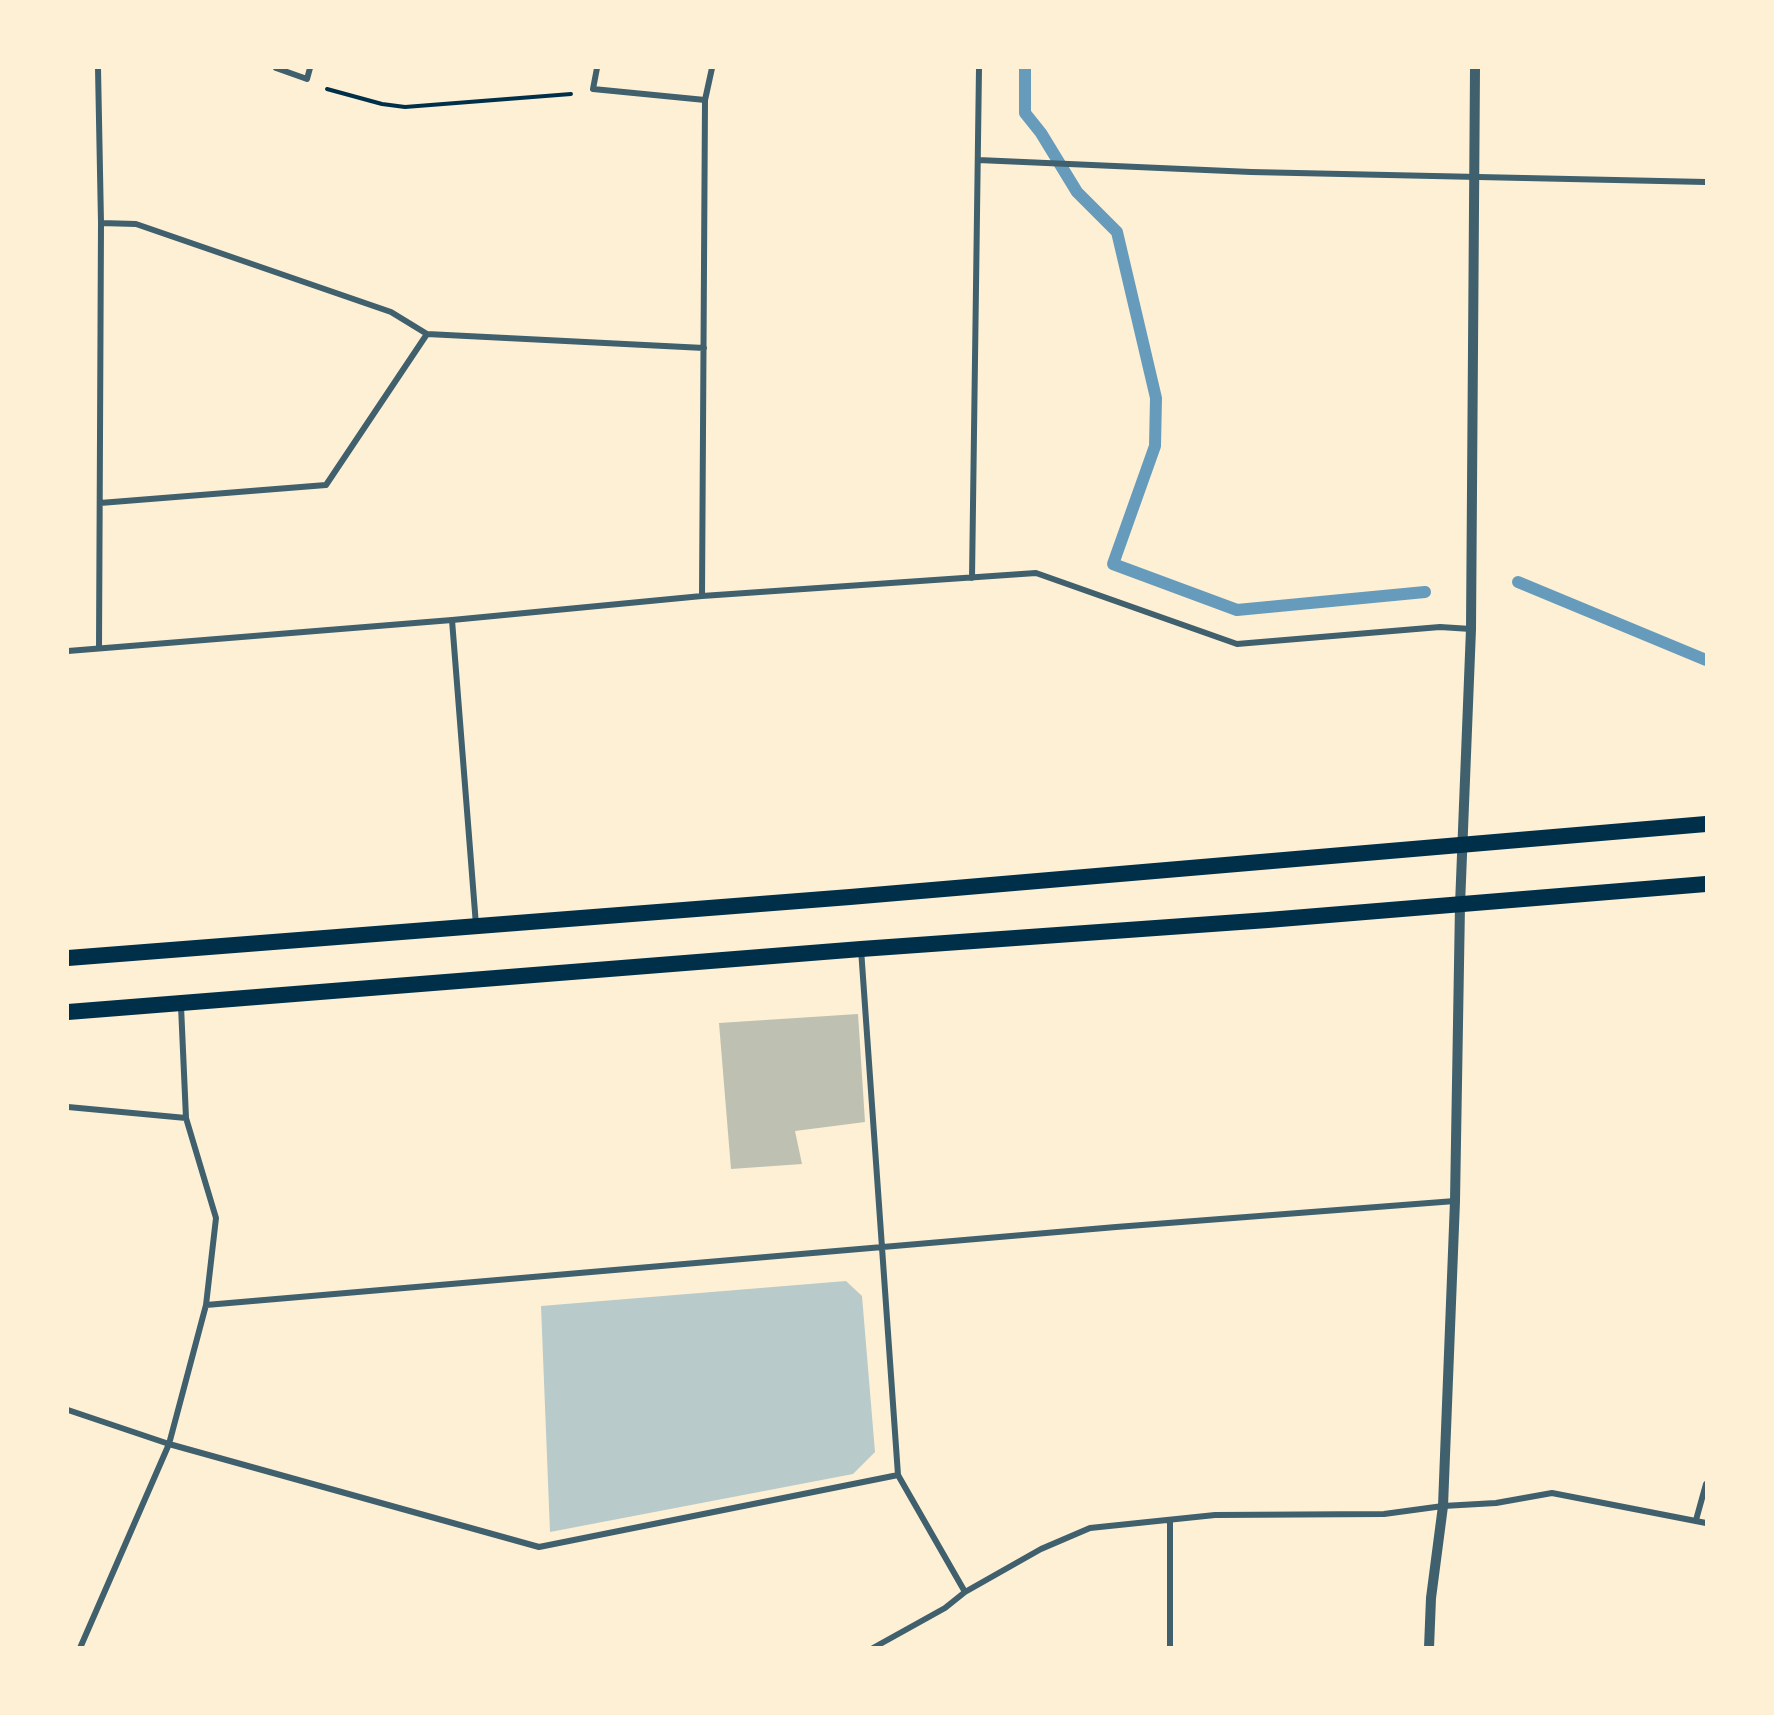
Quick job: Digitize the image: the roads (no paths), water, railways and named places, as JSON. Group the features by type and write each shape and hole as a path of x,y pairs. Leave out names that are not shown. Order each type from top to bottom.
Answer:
{"highway":[{"path":"68,958 850,897 1707,824"},
{"path":"68,1012 1707,884"}],"street":[{"path":"98,68 101,223 99,648"},
{"path":"276,68 307,79 310,68"},
{"path":"597,68 593,89 705,100"},
{"path":"702,596 705,100 712,68"},
{"path":"972,578 979,68"},
{"path":"1429,1647 1431,1598 1443,1506 1455,1201 1460,905 1471,629 1475,68"},
{"path":"978,160 1475,178 1707,182"},
{"path":"101,223 136,224 390,312 427,334 704,348"},
{"path":"100,503 326,485 427,334"},
{"path":"68,651 452,620 702,596 1036,573 1237,644 1440,627 1471,629"},
{"path":"452,620 476,925"},
{"path":"861,949 898,1475 965,1592"},
{"path":"80,1647 169,1444 206,1305 216,1218 186,1118 181,1002"},
{"path":"68,1107 186,1118"},
{"path":"206,1305 1455,1201"},
{"path":"68,1410 169,1444 539,1547 898,1475"},
{"path":"1695,1520 1707,1484"},
{"path":"873,1647 945,1608 965,1592 1041,1549 1090,1528 1215,1515 1384,1514 1443,1506 1496,1503 1552,1493 1707,1523"},
{"path":"1170,1520 1170,1647"}],"waterway":[{"path":"1025,68 1025,113 1041,133 1077,192 1117,232 1156,398 1155,446 1113,564 1237,610 1425,592"},
{"path":"1518,582 1706,660"}]}
